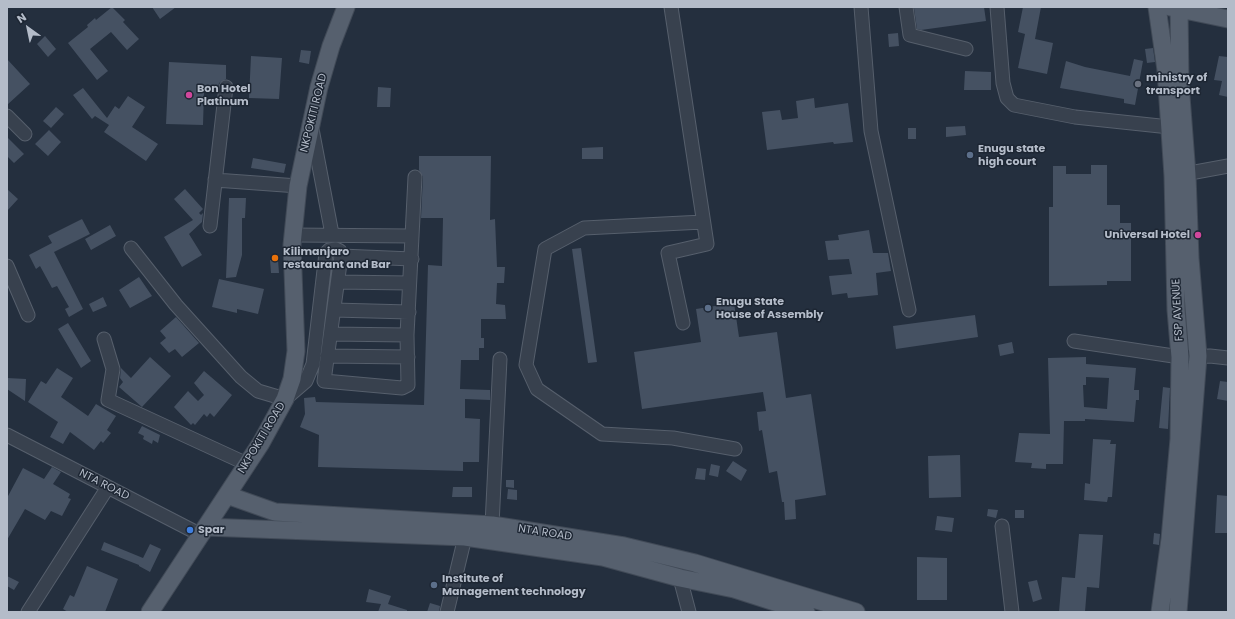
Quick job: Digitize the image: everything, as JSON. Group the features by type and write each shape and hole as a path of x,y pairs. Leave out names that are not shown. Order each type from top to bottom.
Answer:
{"main road":[{"name":"NKPOKITI ROAD","path":"150,612 274,423 292,379 296,351 292,235 298,186 311,123 331,46 346,7"},
{"name":"FSP AVENUE","path":"1157,7 1166,70 1177,128 1184,287 1180,356 1179,439 1170,539 1160,612"},
{"name":"FSP AVENUE","path":"1176,8 1180,83 1177,128"},
{"path":"1176,8 1228,19"},
{"name":"FSP AVENUE","path":"1178,612 1198,356 1184,287"},
{"name":"NTA ROAD","path":"227,495 275,512 492,525 624,546 695,563 856,612"},
{"name":"NTA ROAD","path":"204,531 465,537 603,557 680,578 734,589 806,612"}],"street":[{"path":"670,7 707,244 668,253 683,323"},
{"path":"861,7 871,131 909,310"},
{"path":"906,7 910,36 966,49"},
{"path":"998,7 1003,83 1007,98 1014,105 1075,117 1177,128"},
{"path":"210,226 226,87"},
{"path":"7,116 25,134"},
{"path":"311,123 332,234"},
{"path":"1180,175 1228,166"},
{"path":"131,248 176,305 241,377 258,391 285,399 306,382 313,364 326,253 329,250 336,249 340,251 342,256 324,379 326,382 402,388 408,385 407,335 415,177"},
{"path":"215,180 298,186"},
{"path":"703,222 584,228 545,249 526,365 538,389 602,434 673,438 735,450"},
{"path":"292,235 310,236 332,234 412,236"},
{"path":"342,256 412,259"},
{"path":"7,266 28,315"},
{"path":"338,282 409,283"},
{"path":"334,310 409,312"},
{"path":"331,334 407,335"},
{"path":"104,339 113,368 108,400 247,464"},
{"path":"1074,341 1180,356 1228,358"},
{"path":"327,356 408,358"},
{"path":"492,525 500,359"},
{"name":"NTA ROAD","path":"7,435 108,487 204,531"},
{"path":"28,612 108,487"},
{"path":"1002,526 1012,612"},
{"path":"447,612 465,537"},
{"path":"680,578 689,612"}],"building":[{"path":"112,7 125,20 123,22 139,39 127,50 111,32 90,49 108,71 97,80 68,43 88,27 87,25 95,18 96,20"},
{"path":"152,7 176,7 160,19"},
{"path":"984,7 986,21 921,30 917,29 914,8"},
{"path":"1023,7 1041,7 1035,39 1053,43 1047,74 1018,68 1025,34 1018,32"},
{"path":"898,33 899,46 889,47 888,34"},
{"path":"45,36 56,49 48,57 37,44"},
{"path":"1153,48 1155,62 1147,63 1145,49"},
{"path":"301,50 311,51 309,64 299,62"},
{"path":"251,56 282,58 279,99 249,98"},
{"path":"1219,56 1228,57 1228,97 1219,95 1222,81 1214,80"},
{"path":"7,59 30,84 7,105"},
{"path":"1134,59 1143,61 1135,105 1124,103 1124,99 1060,88 1066,61 1085,67 1130,76"},
{"path":"169,62 226,65 226,79 219,83 217,93 204,92 203,125 166,124"},
{"path":"965,71 991,72 991,90 964,90"},
{"path":"378,87 391,88 390,107 377,107"},
{"path":"83,88 107,118 115,106 119,109 128,96 145,107 132,127 158,144 146,161 104,132 109,125 95,116 92,119 73,95"},
{"path":"814,98 815,108 848,103 853,142 834,144 833,142 767,150 762,112 780,110 782,120 798,118 796,101"},
{"path":"56,107 64,114 51,128 43,121"},
{"path":"965,126 966,135 946,137 946,127"},
{"path":"908,128 916,128 916,139 908,139"},
{"path":"49,130 61,142 48,156 35,144"},
{"path":"7,137 24,154 14,163 7,156"},
{"path":"603,147 603,159 582,159 582,148"},
{"path":"419,156 491,156 490,220 495,219 497,267 505,267 504,283 497,283 496,304 505,305 506,319 481,319 481,338 484,338 484,348 479,348 479,360 461,360 460,389 490,390 490,400 465,399 465,418 480,419 479,462 463,462 463,471 318,467 319,435 300,427 305,414 304,398 315,397 316,402 424,405 428,265 442,266 443,218 421,218 423,177 419,170"},
{"path":"253,158 286,164 284,173 251,168"},
{"path":"1091,165 1107,165 1107,205 1120,205 1120,223 1131,223 1131,281 1107,281 1107,285 1049,286 1049,207 1053,207 1053,166 1066,166 1066,174 1091,174"},
{"path":"7,189 18,199 7,211"},
{"path":"185,189 203,209 199,213 201,215 203,213 202,222 189,234 202,255 182,267 164,237 193,220 174,199"},
{"path":"229,198 246,198 245,218 242,218 242,255 236,277 226,278"},
{"path":"82,219 90,234 54,252 83,309 69,317 65,309 69,307 57,286 52,288 40,266 36,269 29,255 52,243 48,236"},
{"path":"110,225 116,236 91,250 85,239"},
{"path":"869,230 873,253 888,253 891,271 876,273 878,295 848,298 847,293 832,295 829,276 852,274 849,259 828,260 825,241 839,240 838,235"},
{"path":"581,248 597,362 588,363 572,249"},
{"path":"270,260 278,260 279,273 271,273"},
{"path":"139,277 152,296 130,308 119,290"},
{"path":"219,279 264,289 258,314 237,309 237,313 212,307"},
{"path":"103,297 107,306 93,312 89,304"},
{"path":"734,303 739,337 777,332 786,398 811,394 826,495 795,500 796,519 785,520 784,502 782,502 777,471 769,473 762,430 759,431 757,412 766,411 763,392 642,409 634,352 701,342 696,309"},
{"path":"975,315 978,337 896,349 893,326"},
{"path":"176,317 199,343 182,357 175,349 169,353 160,343 166,338 160,331"},
{"path":"68,323 91,361 81,368 58,329"},
{"path":"1012,342 1014,353 1000,356 998,345"},
{"path":"150,357 171,376 142,407 119,387 123,382 120,378 121,368 131,378"},
{"path":"1086,357 1086,364 1136,368 1134,390 1139,390 1139,400 1136,400 1134,422 1085,419 1085,421 1064,421 1063,464 1046,464 1046,469 1031,468 1032,463 1015,462 1019,433 1050,434 1048,358","holes":["1086,377 1109,378 1107,409 1084,407 1083,385 1086,385"]},
{"path":"57,368 73,378 61,397 88,416 96,404 116,416 107,430 111,433 103,443 101,441 94,450 70,432 63,444 50,437 58,422 28,402 41,381 46,384"},
{"path":"204,371 232,395 214,417 210,413 207,417 204,414 195,425 193,423 191,425 174,407 188,391 198,401 204,395 194,383"},
{"path":"7,378 26,379 25,401 7,389"},
{"path":"1220,381 1228,382 1228,401 1217,399"},
{"path":"1163,387 1170,388 1168,429 1159,428"},
{"path":"142,426 160,435 158,443 153,440 152,444 143,439 144,436 138,433"},
{"path":"1093,439 1111,440 1110,444 1116,444 1112,497 1108,497 1107,502 1084,500 1085,483 1090,484"},
{"path":"960,455 961,497 929,498 928,456"},
{"path":"733,461 747,470 741,481 726,471"},
{"path":"711,464 720,466 718,477 709,475"},
{"path":"52,467 61,472 53,484 70,494 68,498 71,499 62,516 51,511 45,520 25,509 7,540 7,498 23,468 44,479"},
{"path":"697,468 706,469 705,480 695,479"},
{"path":"506,480 514,480 514,488 506,487"},
{"path":"453,487 472,487 472,497 452,497"},
{"path":"508,489 517,490 517,500 507,499"},
{"path":"1217,495 1228,496 1228,533 1215,533"},
{"path":"988,509 998,510 996,518 987,516"},
{"path":"1015,510 1024,510 1024,518 1015,518"},
{"path":"937,516 954,518 952,532 935,530"},
{"path":"1154,533 1160,534 1159,545 1153,544"},
{"path":"1079,534 1103,535 1099,588 1087,587 1085,612 1059,612 1062,577 1075,578"},
{"path":"104,542 143,558 150,544 161,549 150,572 139,565 101,550"},
{"path":"917,557 947,558 947,600 917,600"},
{"path":"87,566 118,579 105,612 68,612 63,609 70,595 74,597"},
{"path":"7,576 19,582 14,590 7,586"},
{"path":"1037,580 1042,599 1033,602 1028,582"},
{"path":"369,589 391,596 388,604 407,610 407,612 378,612 381,604 366,602"},
{"path":"430,603 440,606 439,612 427,612"}],"place":[{"name":"ministry of transport","path":"1138,84"},
{"name":"Bon Hotel Platinum","path":"189,95"},
{"name":"Enugu state high court","path":"970,155"},
{"name":"Universal Hotel","path":"1198,235"},
{"name":"Kilimanjaro restaurant and Bar","path":"275,258"},
{"name":"Enugu State House of Assembly","path":"708,308"},
{"name":"Spar","path":"190,530"},
{"name":"Institute of Management technology","path":"434,585"}]}
